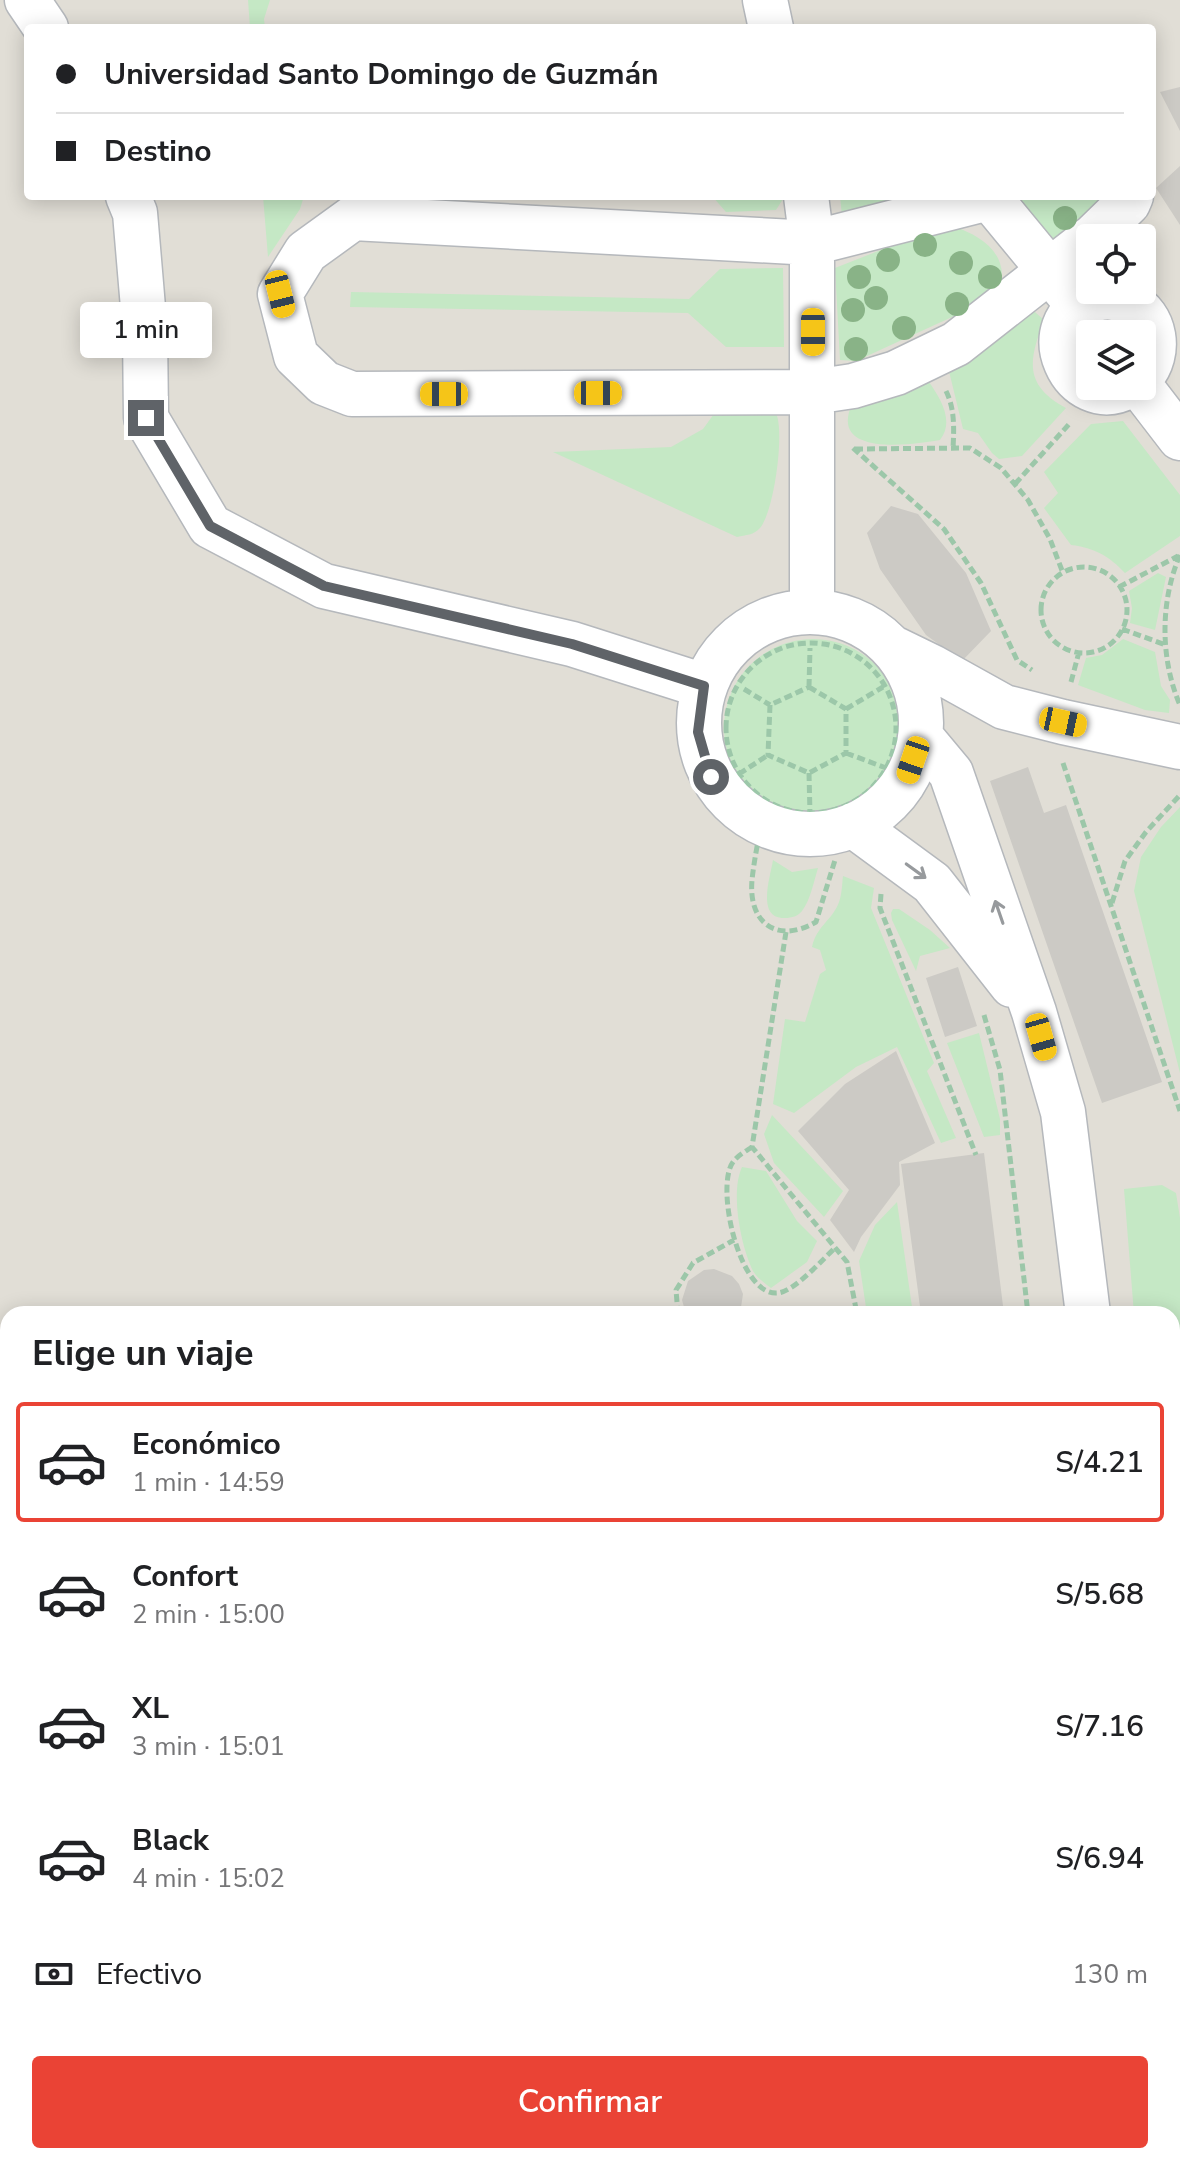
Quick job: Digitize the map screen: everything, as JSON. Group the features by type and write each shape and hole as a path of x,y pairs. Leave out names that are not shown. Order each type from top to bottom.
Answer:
{"street":[{"path":"27,0 43,24"},
{"path":"765,0 770,24"},
{"path":"130,200 135,213 145,331 146,418 210,526 324,586 572,644 720,685"},
{"path":"807,200 823,390 812,626"},
{"path":"977,200 812,243 353,218 306,252 280,294 296,356 324,383 352,394 823,390 896,373 956,344 1076,251"},
{"path":"991,200 1080,307"},
{"path":"1106,224 1129,200"},
{"path":"1076,380 1067,368 1061,339 1065,324 1080,307 1099,298 1114,298 1128,302 1141,311 1147,320"},
{"path":"1151,400 1180,438"},
{"path":"850,843 906,782 921,737 917,691 889,668 858,621 812,626 766,619 728,645 720,685 698,732 711,777 742,813 784,833 831,834 932,883 1034,1012"},
{"path":"889,668 1004,707 1180,747"},
{"path":"921,737 951,773 1034,1012 1063,1112 1087,1306"}],"path":[{"path":"924,359 942,382 951,401 953,449"},
{"path":"823,390 839,433 854,450 944,529 981,583 1017,660 1040,674"},
{"path":"1015,484 1067,426 1098,400"},
{"path":"854,450 970,448 1001,468 1028,500 1050,539 1063,573"},
{"path":"1119,587 1179,556"},
{"path":"1179,556 1164,616 1167,663 1180,705"},
{"path":"1076,568 1090,568 1104,572 1119,587 1127,608 1122,629 1110,645 1098,651 1079,652 1059,645 1049,635 1043,622 1044,595 1063,573 1076,568"},
{"path":"720,685 812,626"},
{"path":"812,626 829,644 855,654 875,672 889,668"},
{"path":"809,687 812,626"},
{"path":"1122,629 1166,645"},
{"path":"1060,685 1069,688 1079,652"},
{"path":"720,685 726,712 726,740 733,766 749,789 773,806 801,814 830,813 857,801 879,781 892,755 896,726 889,668"},
{"path":"846,753 846,709 889,668"},
{"path":"720,685 770,705 809,687"},
{"path":"809,687 846,709"},
{"path":"768,755 770,705"},
{"path":"809,773 846,753 886,768"},
{"path":"739,774 768,755"},
{"path":"768,755 809,773"},
{"path":"1063,763 1180,1111"},
{"path":"809,773 810,814"},
{"path":"1112,904 1125,861 1146,832 1180,795"},
{"path":"762,822 751,882 753,902 760,919 772,929 786,932 802,930 816,922 836,856 850,843"},
{"path":"882,881 880,908 976,1155"},
{"path":"786,932 752,1147 732,1162 728,1179 731,1233 752,1280 769,1293 781,1293 797,1283 835,1248"},
{"path":"984,1012 1000,1070 1027,1306"},
{"path":"752,1147 847,1262 855,1306"},
{"path":"677,1306 676,1290 693,1263 734,1240"}],"shaded area":[{"path":"0,0 1180,0 1180,1306 0,1306"}],"green space":[{"path":"248,0 270,0 265,24 250,24"},
{"path":"263,200 303,200 300,209 268,257"},
{"path":"716,200 782,200 776,210 726,212"},
{"path":"840,200 908,200 842,216"},
{"path":"1017,200 1110,200 1076,224 1060,240 1050,237"},
{"path":"955,227 986,243 1001,265 1002,277 987,301 856,361 840,360 835,268 929,231"},
{"path":"783,268 784,347 726,347 688,313 350,307 351,292 689,299 720,269"},
{"path":"1027,305 1044,320 1033,359 1036,381 1052,399 1066,408 1022,456 999,459 978,433 963,429 948,367"},
{"path":"922,381 929,382 944,410 946,425 940,440 876,444 861,440 851,432 848,420 853,402"},
{"path":"770,405 779,426 773,491 760,528 747,535 737,537 553,452 671,447 703,429 719,407"},
{"path":"1123,421 1180,495 1180,536 1125,573 1101,554 1071,545 1044,508 1058,493 1044,472 1091,424"},
{"path":"1158,573 1166,577 1155,630 1130,623 1132,608 1129,591"},
{"path":"813,639 847,646 876,665 895,694 902,728 895,762 876,791 847,810 813,817 779,810 750,791 731,762 724,728 731,694 750,665 779,646"},
{"path":"1123,639 1155,652 1161,686 1170,700 1169,713 1145,710 1078,685 1086,658 1102,655"},
{"path":"1180,807 1180,1073 1134,891 1141,857 1161,827"},
{"path":"773,860 792,872 818,868 807,902 795,916 776,917 770,912 767,896"},
{"path":"843,876 874,888 871,908 934,1063 927,1071 956,1138 941,1143 897,1047 856,1067 794,1113 773,1104 785,1019 805,1022 820,974 826,970 820,950 812,947 817,933 839,902"},
{"path":"893,909 899,909 930,930 950,948 920,956 916,971 892,920"},
{"path":"979,1033 1000,1119 1000,1135 984,1137 947,1043"},
{"path":"772,1115 843,1191 824,1217 774,1163 764,1134"},
{"path":"742,1167 766,1171 797,1221 817,1241 807,1262 771,1288 753,1271 741,1234 737,1191"},
{"path":"1162,1185 1176,1193 1180,1218 1180,1306 1133,1306 1124,1189"},
{"path":"897,1202 912,1306 866,1306 859,1261 875,1225"}],"building":[{"path":"1180,87 1180,131 1160,92"},
{"path":"1180,166 1180,225 1156,188"},
{"path":"891,506 918,514 966,573 991,631 962,661 926,635 880,569 867,533"},
{"path":"1028,767 1044,813 1066,805 1162,1082 1102,1103 990,781"},
{"path":"958,967 977,1026 945,1037 926,978"},
{"path":"896,1051 935,1143 899,1162 900,1185 861,1237 854,1252 830,1220 849,1190 798,1131 845,1084"},
{"path":"984,1153 1003,1306 920,1306 901,1164"},
{"path":"714,1269 732,1276 743,1294 741,1306 684,1306 682,1300 688,1281 704,1270"}],"route":[{"path":"146,418 210,526 324,586 572,644 704,686 698,732 711,777"}]}
